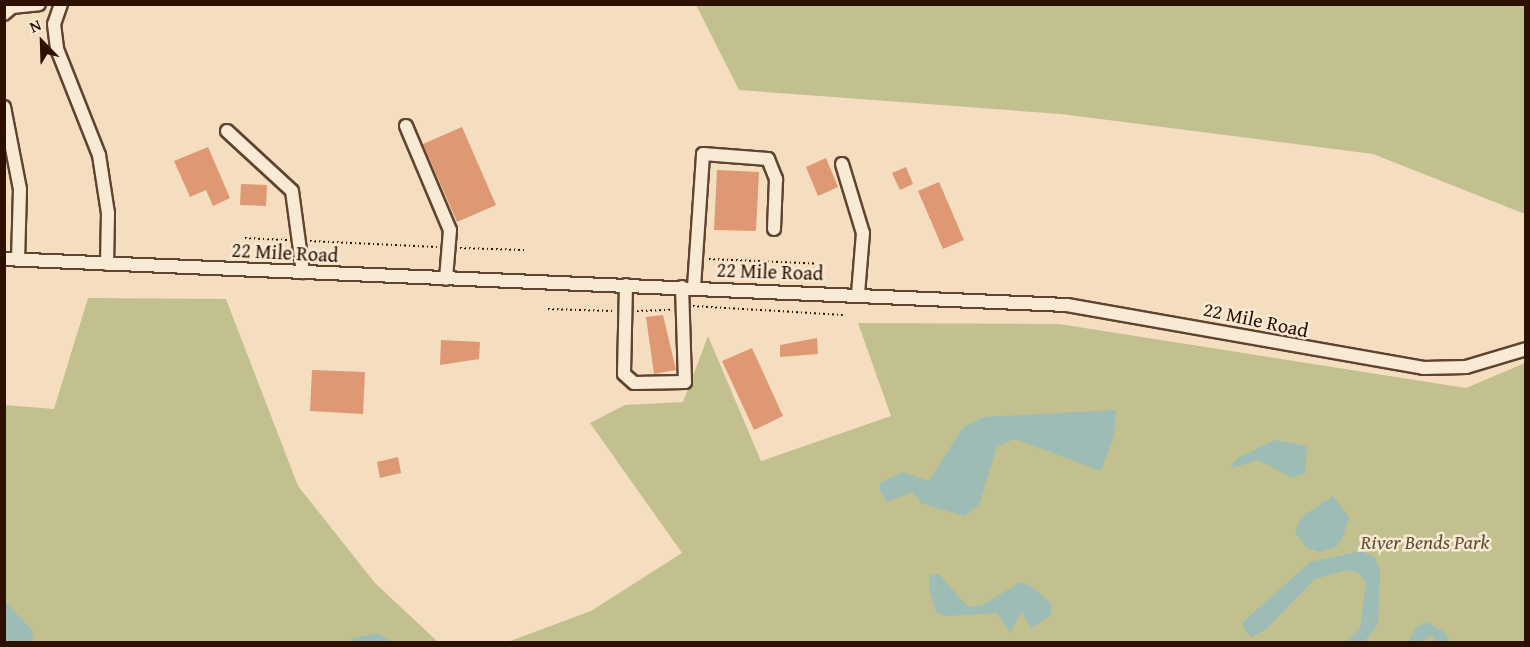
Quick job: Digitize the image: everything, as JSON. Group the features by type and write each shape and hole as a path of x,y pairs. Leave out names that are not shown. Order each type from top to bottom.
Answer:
{"street":[{"path":"4,14 12,7 39,4"},
{"path":"61,4 54,24 57,49 99,155 108,213 106,264"},
{"path":"4,107 21,189 18,260"},
{"path":"406,126 450,230 446,279"},
{"path":"227,131 292,191 303,272"},
{"path":"626,285 624,374 634,383 685,382 688,287 697,258 703,154 768,159 777,179 774,229"},
{"path":"842,164 863,233 858,294"},
{"name":"22 Mile Road","path":"4,260 858,294 1113,309 1423,368 1466,367 1526,349"}],"path":[{"path":"244,238 524,250"},
{"path":"697,258 826,264"}],"green space":[{"path":"696,5 1525,5 1525,214 1373,154 1061,114 739,90"},
{"path":"88,298 226,299 298,486 375,583 438,642 5,642 4,405 54,409"},
{"name":"River Bends Park","path":"858,323 1059,324 1466,388 1525,363 1525,642 507,642 591,611 682,553 590,423 625,405 683,402 708,336 761,461 891,416"}],"water":[{"path":"1116,410 1114,435 1101,471 1015,439 997,446 979,505 964,516 921,503 912,492 887,502 880,491 880,483 902,472 929,481 963,427 984,417"},
{"path":"1274,440 1307,446 1305,473 1292,478 1258,460 1230,469 1236,459"},
{"path":"1333,496 1349,517 1342,539 1336,547 1320,552 1307,548 1295,532 1301,517"},
{"path":"1361,551 1375,557 1380,571 1378,624 1364,642 1346,642 1360,629 1366,584 1359,573 1346,570 1315,579 1266,629 1252,637 1245,631 1242,623 1310,562"},
{"path":"939,574 968,607 983,605 1020,582 1031,586 1051,603 1051,615 1031,629 1022,612 1010,633 997,613 946,616 936,612 929,589 929,576"},
{"path":"5,602 32,630 33,642 5,642"},
{"path":"1427,622 1443,631 1451,642 1436,642 1431,635 1422,642 1408,642 1416,627"},
{"path":"377,633 393,642 348,642 353,638"}],"building":[{"path":"462,127 496,205 457,222 423,144"},
{"path":"208,147 230,198 213,206 206,190 190,197 174,161"},
{"path":"826,158 838,187 818,196 806,167"},
{"path":"906,167 913,184 900,190 892,173"},
{"path":"717,170 759,172 756,231 714,230"},
{"path":"939,182 964,240 943,249 918,191"},
{"path":"241,184 267,185 266,206 240,205"},
{"path":"663,315 676,370 654,374 646,317"},
{"path":"817,338 818,354 780,357 780,345"},
{"path":"441,340 480,342 479,359 440,365"},
{"path":"752,348 783,416 754,430 722,361"},
{"path":"312,370 365,372 363,414 310,411"},
{"path":"398,457 401,473 380,478 377,462"}]}
